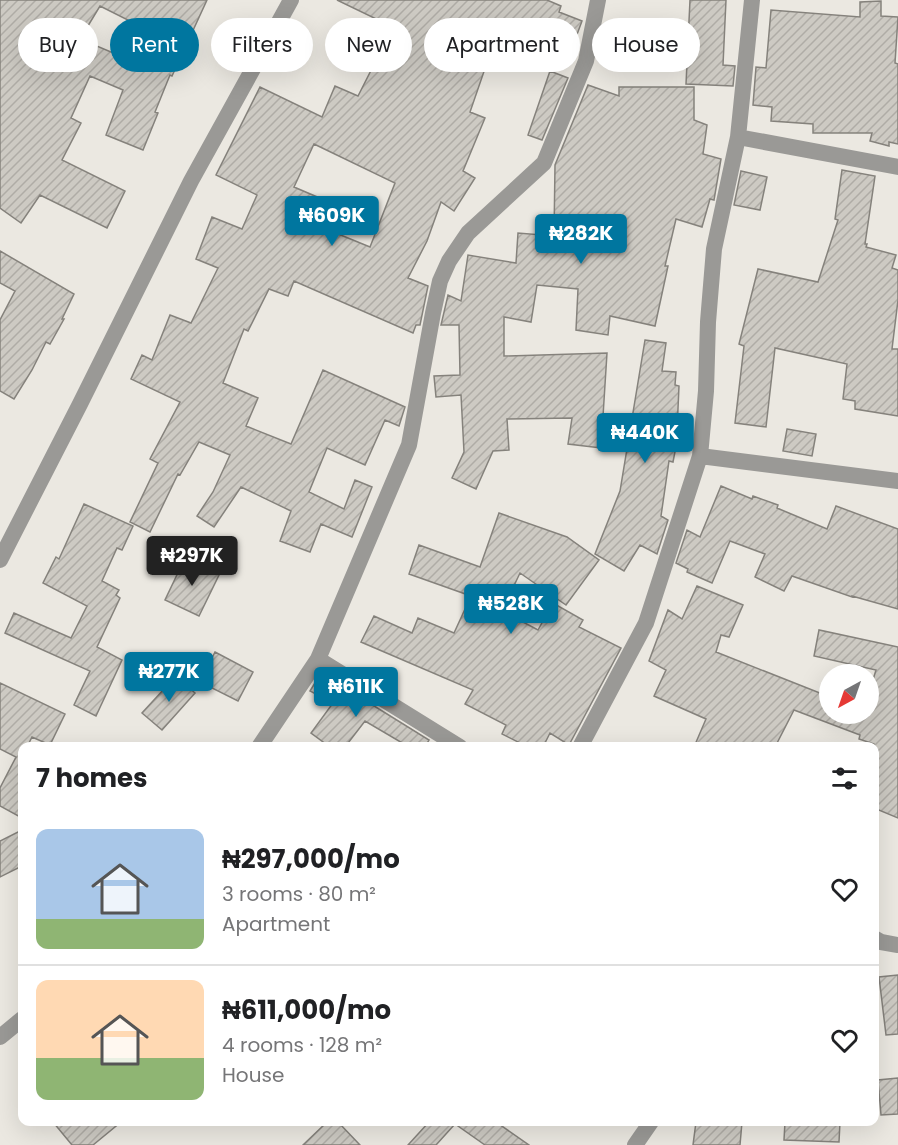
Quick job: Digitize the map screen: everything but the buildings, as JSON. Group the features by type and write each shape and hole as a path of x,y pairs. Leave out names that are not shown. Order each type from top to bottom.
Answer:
{"street":[{"path":"0,560 191,181 291,0"},
{"path":"262,742 318,659 409,446 433,313 445,271 468,232 544,163 586,61 598,0"},
{"path":"583,742 646,624 700,456 714,249 738,137 752,0"},
{"path":"738,137 898,167"},
{"path":"700,456 898,482"},
{"path":"318,659 452,742"},
{"path":"879,942 898,945"},
{"path":"0,1037 18,1022"},
{"path":"635,1145 648,1126"}]}
